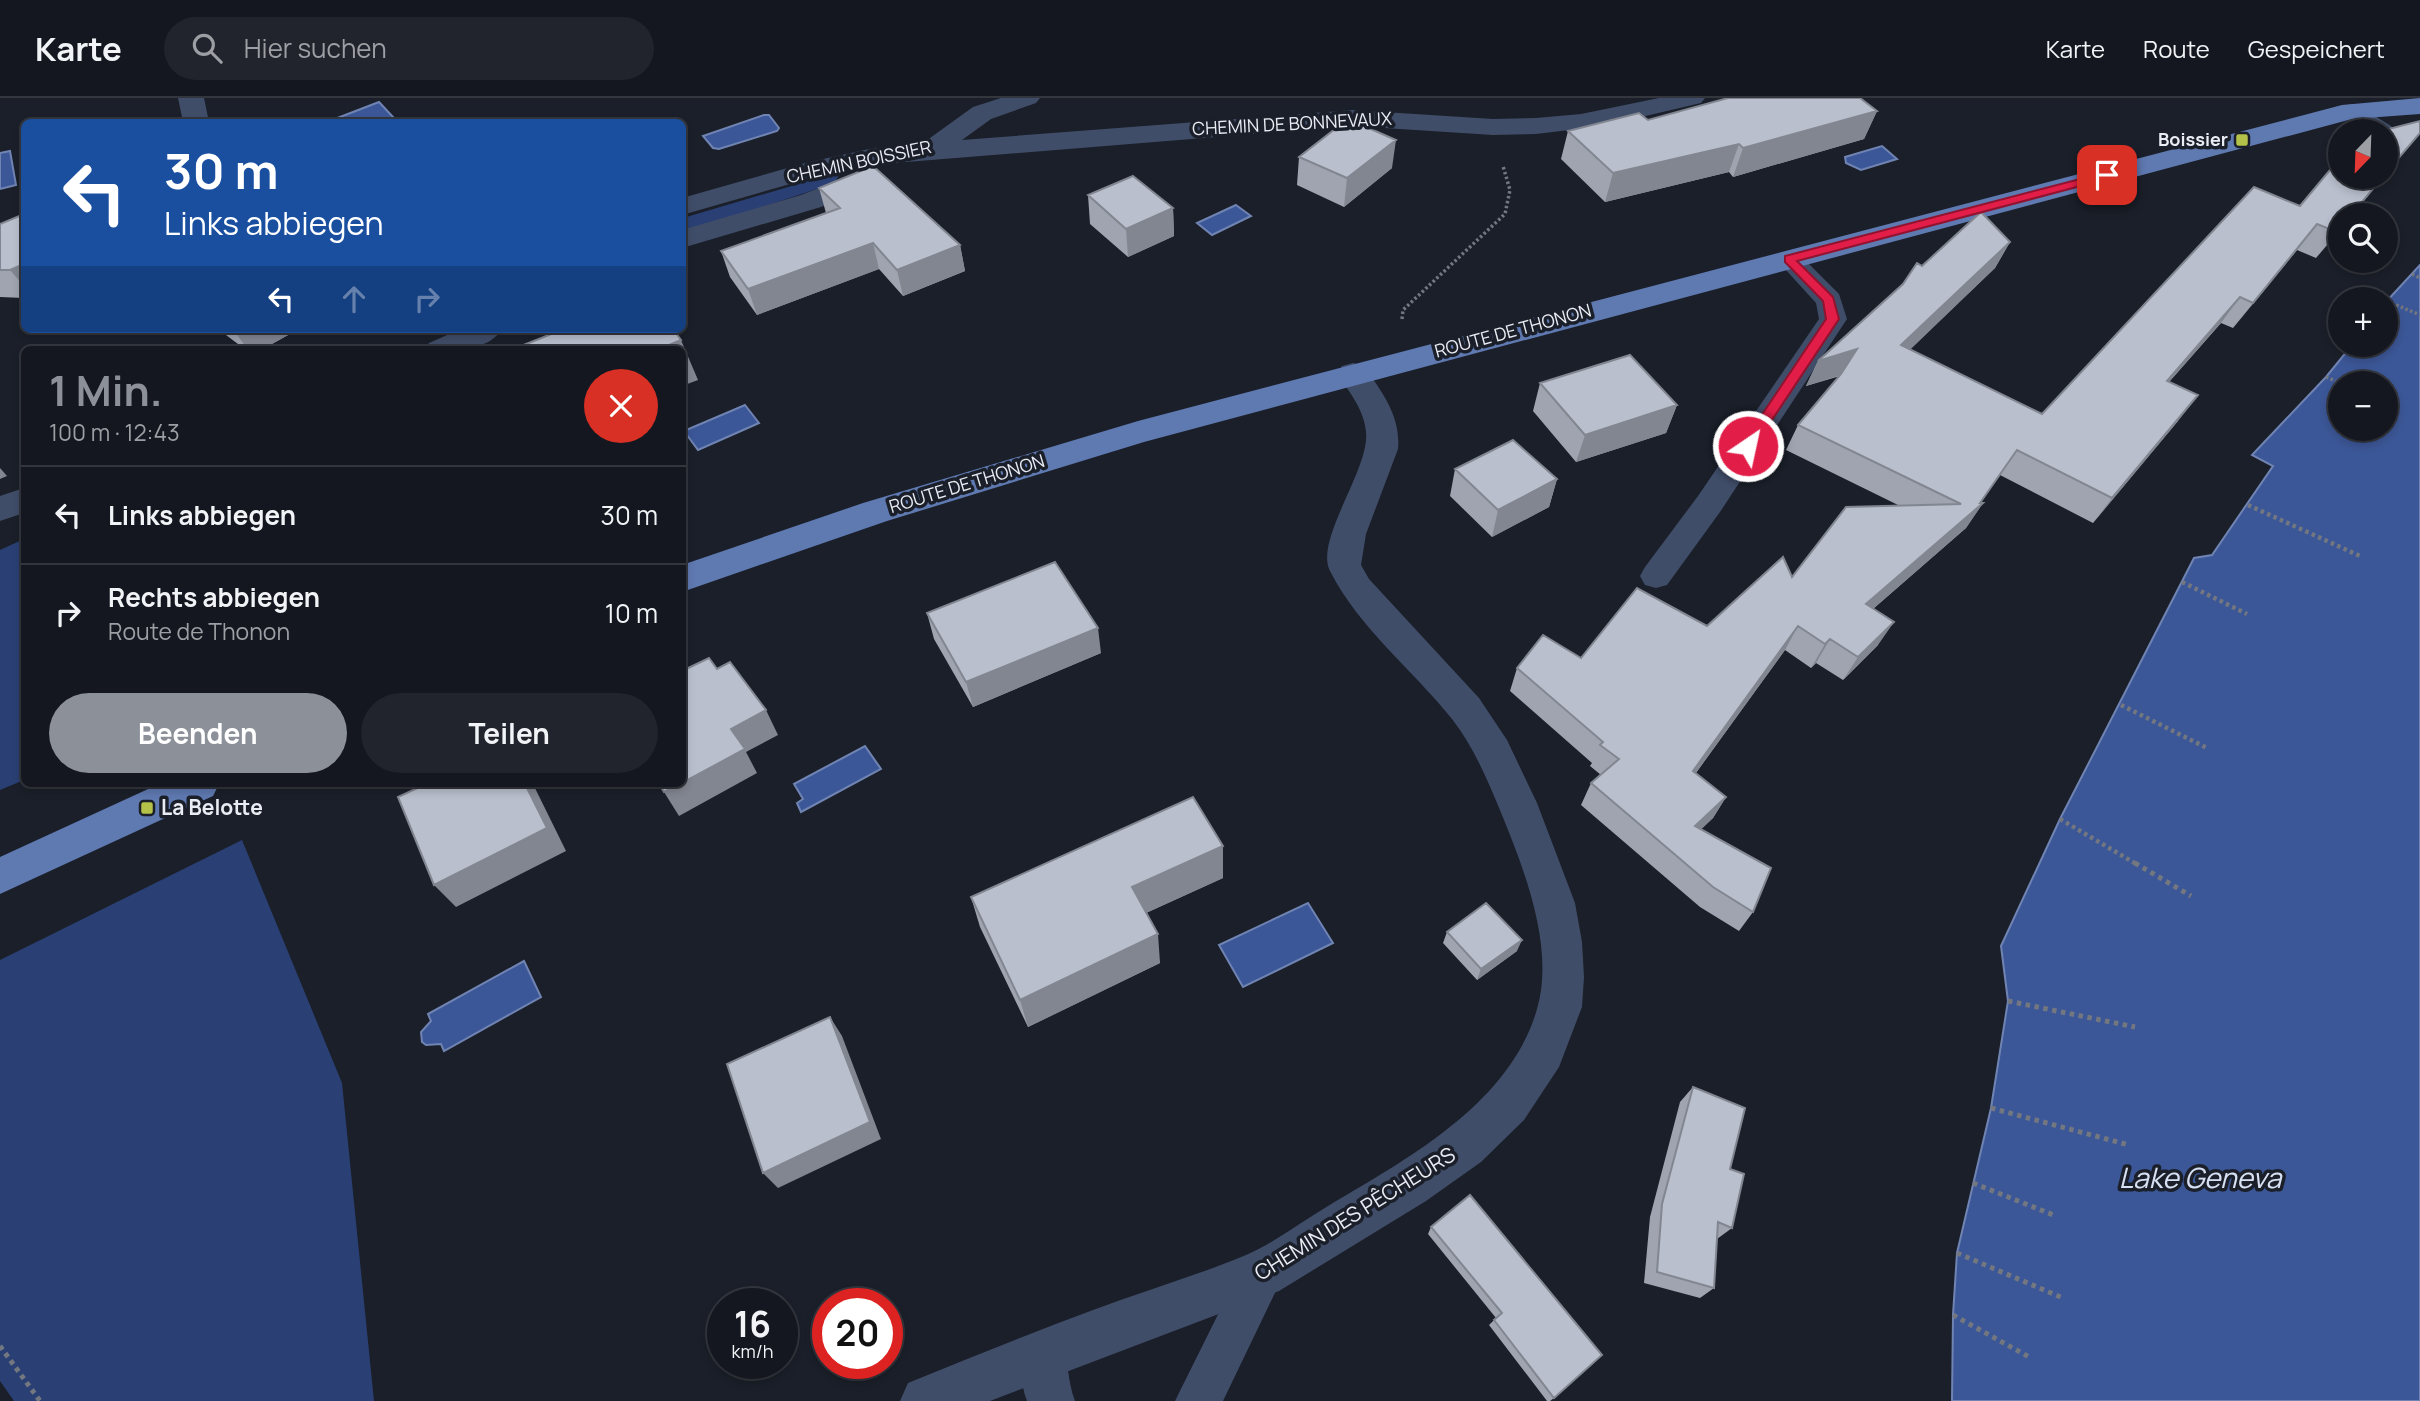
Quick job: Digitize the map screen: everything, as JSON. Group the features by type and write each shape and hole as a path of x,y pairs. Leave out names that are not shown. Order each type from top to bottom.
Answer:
{"main road":[{"name":"ROUTE DE THONON","path":"686,578 968,483 1138,432 1353,373 1789,259 2361,104 2420,106"},
{"path":"0,876 193,787"}],"street":[{"path":"191,98 195,119"},
{"name":"CHEMIN BOISSIER","path":"686,206 805,171 869,157 932,150 982,113 1027,98"},
{"name":"CHEMIN DE BONNEVAUX","path":"932,150 1353,118 1416,118 1486,127 1554,126 1608,118 1692,98"},
{"path":"686,238 811,201 932,150"},
{"path":"449,346 478,333"},
{"name":"CHEMIN DES PÊCHEURS","path":"926,1401 1044,1354 1262,1275 1388,1198 1465,1146 1508,1104 1543,1052 1560,1007 1563,977 1561,942 1554,903 1517,803 1493,751 1466,709 1357,589 1344,565 1345,549 1385,435 1377,410 1353,373"},
{"path":"0,509 21,501"}],"lane":[{"path":"2361,104 2375,119"},
{"path":"1657,576 1709,504 1833,319 1829,300 1789,259"},
{"path":"1198,1401 1262,1275"},
{"path":"1044,1354 1047,1393 1052,1401"}],"path":[{"path":"1427,354 1401,315 1496,225 1511,202 1508,177 1486,127"},
{"path":"2412,274 2420,278"},
{"path":"2398,305 2420,315"},
{"path":"2248,505 2360,556"},
{"path":"2182,582 2247,614"},
{"path":"2121,705 2207,748"},
{"path":"2060,819 2191,896"},
{"path":"2008,1001 2135,1027"},
{"path":"1991,1108 2130,1145"},
{"path":"1973,1183 2056,1216"},
{"path":"1957,1253 2063,1298"},
{"path":"1953,1315 2031,1358"},
{"path":"0,1346 40,1401"}],"shaded area":[{"path":"839,175 835,182 814,190 686,232 686,217 822,177"},
{"path":"21,540 21,781 0,790 0,550"},
{"path":"242,840 342,1083 374,1401 14,1401 0,1381 0,960"}],"water":[{"path":"379,102 394,118 391,119 335,119"},
{"path":"769,115 779,128 777,131 719,149 713,148 703,136"},
{"path":"1882,146 1897,159 1861,170 1846,163 1845,157"},
{"path":"10,151 16,185 0,189 0,153"},
{"path":"1236,205 1251,216 1212,235 1197,223"},
{"name":"Lake Geneva","path":"2420,265 2420,1401 1952,1401 1957,1253 1991,1108 2008,1001 2001,946 2060,819 2194,558 2212,555 2273,466 2252,455 2328,375 2328,441 2398,441 2398,371 2331,371 2342,357 2398,357 2398,289"},
{"path":"745,405 759,423 698,450 686,430"},
{"path":"865,746 881,769 801,812 797,803 803,799 794,784"},
{"path":"1308,903 1333,943 1243,987 1219,945"},
{"path":"524,961 541,997 444,1051 441,1044 426,1045 422,1042 421,1032 431,1021 428,1014"}],"building":[{"path":"1728,98 1860,98 1877,111 1743,148 1739,144 1613,173 1568,131 1639,113 1648,120"},
{"path":"1348,119 1396,140 1347,178 1299,157"},
{"path":"2420,121 2420,133 2398,159 2398,127"},
{"path":"873,166 960,245 897,270 873,243 748,289 721,251 840,208 819,188"},
{"path":"2328,172 2328,189 2373,189 2361,203 2328,203 2328,228 2317,224 2253,303 2240,297 2167,381 2198,395 2112,498 2017,450 1980,503 1983,503 1866,604 1894,622 1858,657 1830,639 1825,644 1798,626 1693,771 1726,797 1695,826 1771,868 1753,912 1713,887 1591,783 1619,759 1600,745 1603,742 1517,668 1543,635 1581,658 1637,588 1707,626 1783,557 1792,577 1846,507 1961,504 1798,425 1841,374 1857,349 1818,361 1903,284 1917,263 1922,266 1981,212 2010,242 1901,345 2042,414 2254,187 2300,206"},
{"path":"1133,176 1173,208 1126,229 1088,195"},
{"path":"21,215 21,265 10,270 0,270 0,224"},
{"path":"554,333 676,333 681,340 667,346 521,346"},
{"path":"1630,355 1677,405 1585,435 1540,383"},
{"path":"1513,440 1557,479 1498,510 1455,469"},
{"path":"1055,562 1098,628 966,682 927,613"},
{"path":"709,658 717,669 730,662 766,710 731,729 745,749 686,781 686,669"},
{"path":"420,787 526,787 547,828 434,885 398,797"},
{"path":"661,787 674,787 664,792"},
{"path":"1193,797 1223,846 1132,887 1158,934 1020,1000 971,897"},
{"path":"1486,903 1522,940 1481,969 1447,932"},
{"path":"830,1017 870,1122 763,1173 727,1064"},
{"path":"1693,1087 1745,1108 1730,1169 1744,1174 1732,1228 1718,1222 1714,1288 1657,1272 1662,1204"},
{"path":"1470,1195 1602,1355 1554,1398 1494,1320 1502,1313 1431,1227"}],"place":[{"name":"Boissier","path":"2242,140"},
{"name":"La Belotte","path":"147,808"}],"route":[{"path":"1748,446 1833,319 1829,300 1789,259 2107,175"}]}
